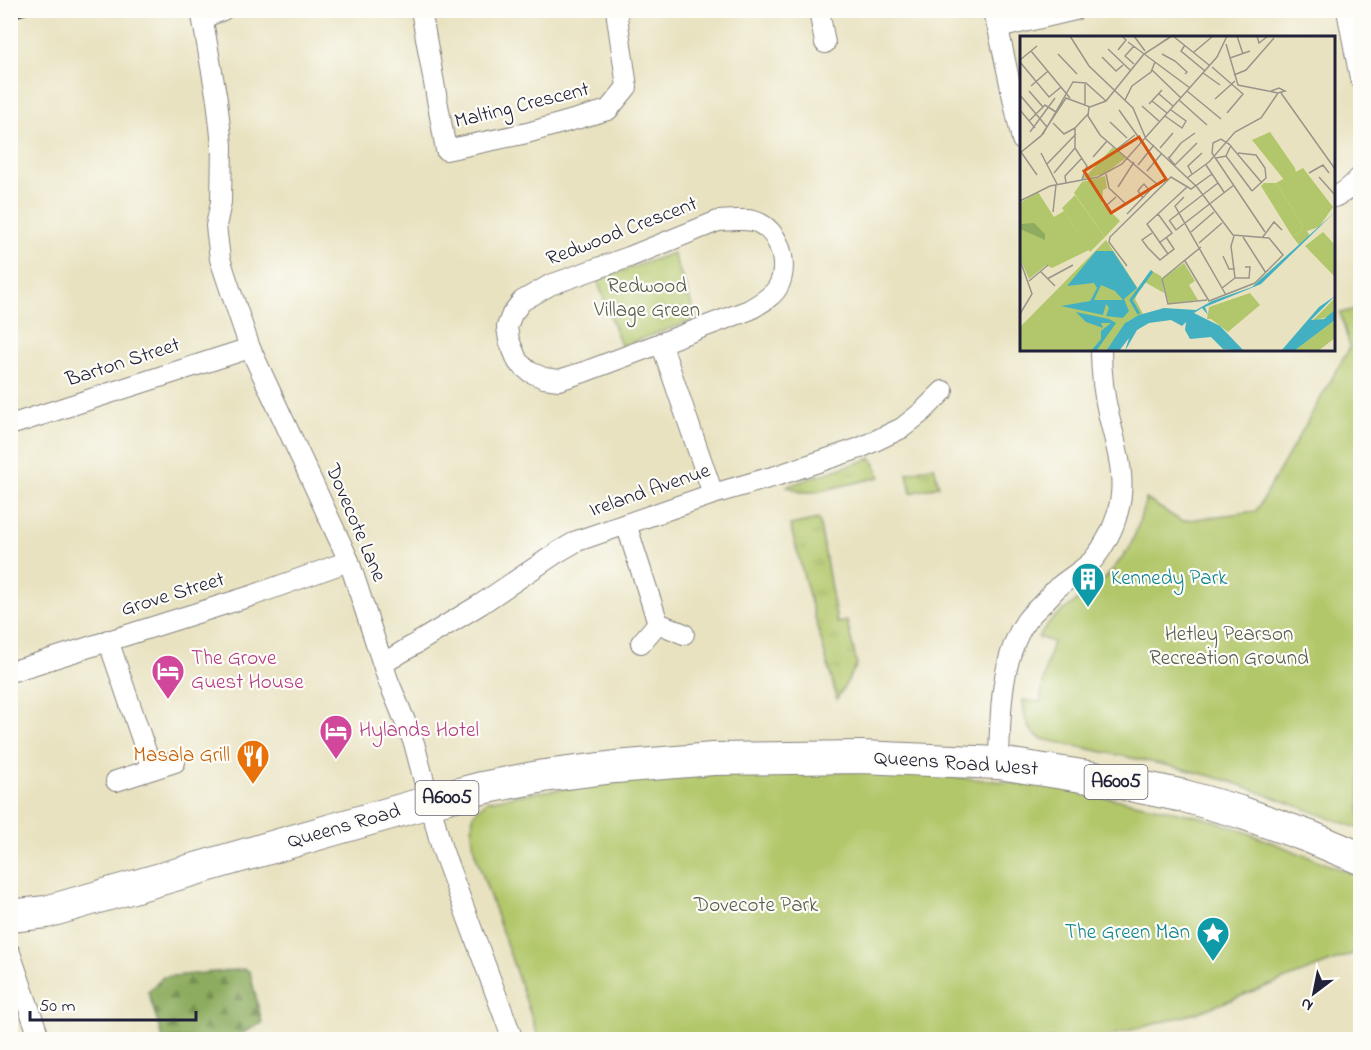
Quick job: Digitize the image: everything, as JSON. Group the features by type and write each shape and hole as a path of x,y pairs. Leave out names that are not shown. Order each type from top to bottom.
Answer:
{"main road":[{"name":"Queens Road West","path":"861,757 999,763 1101,779 1184,796 1240,812 1360,858"},
{"name":"Queens Road","path":"10,916 46,912 429,802 482,788 544,776 615,766 713,759 861,757"},
{"name":"Queens Road","path":"10,934 46,912"}],"street":[{"name":"Dovecote Lane","path":"222,10 202,14 217,100 222,145 221,202 216,226 220,259 250,348 349,561 388,680 414,743 442,849 513,1040"},
{"name":"Malting Crescent","path":"421,10 446,150 527,133 608,110 627,87 616,10"},
{"path":"819,10 825,43"},
{"path":"1020,131 995,19 1075,10"},
{"path":"1347,10 1360,78"},
{"path":"1335,197 1351,187 1360,177"},
{"name":"Redwood Crescent","path":"751,220 761,224 775,238 783,260 777,289 768,298 749,310 661,343 559,380 544,378 530,372 518,362 509,340 507,327 512,314 522,301 550,285 718,221 751,220"},
{"path":"661,343 714,494"},
{"name":"Barton Street","path":"10,425 250,348"},
{"path":"999,763 1007,664 1015,643 1026,620 1058,588 1094,558 1107,539 1118,510 1122,492 1122,477 1109,415 1101,351"},
{"name":"Ireland Avenue","path":"384,663 481,604 577,541 714,494 860,448 902,428 943,391"},
{"path":"626,524 658,623 684,634"},
{"name":"Grove Street","path":"10,672 254,595 349,561"},
{"path":"641,643 658,623"},
{"path":"108,640 152,769"},
{"path":"116,781 175,762"},
{"path":"10,953 40,1040"}],"green space":[{"name":"Redwood Village Green","path":"673,253 697,319 621,346 597,280"},
{"name":"Hetley Pearson Recreation Ground","path":"1360,308 1360,829 1229,781 1037,736 1027,723 1023,700 1040,702 1053,642 1038,637 1051,620 1105,579 1129,549 1146,499 1181,521 1256,511 1350,347 1340,313"},
{"path":"872,458 880,477 816,492 800,492 787,486"},
{"path":"934,466 939,486 911,493 907,473"},
{"path":"819,519 837,623 847,621 857,665 837,699 790,525"},
{"name":"Dovecote Park","path":"756,771 884,771 1053,786 1201,817 1230,826 1360,877 1360,951 1196,1013 1097,1039 539,1039 474,850 473,814 487,801 532,793 644,778"},
{"path":"245,969 250,972 262,1023 231,1039 163,1039 148,992 163,977"}],"railway":[{"path":"10,15 29,10"}],"place":[{"name":"Kennedy Park","path":"1088,608"},
{"name":"The Grove Guest House","path":"168,700"},
{"name":"Hylands Hotel","path":"336,760"},
{"name":"Masala Grill","path":"253,785"},
{"name":"The Green Man","path":"1213,962"}]}
